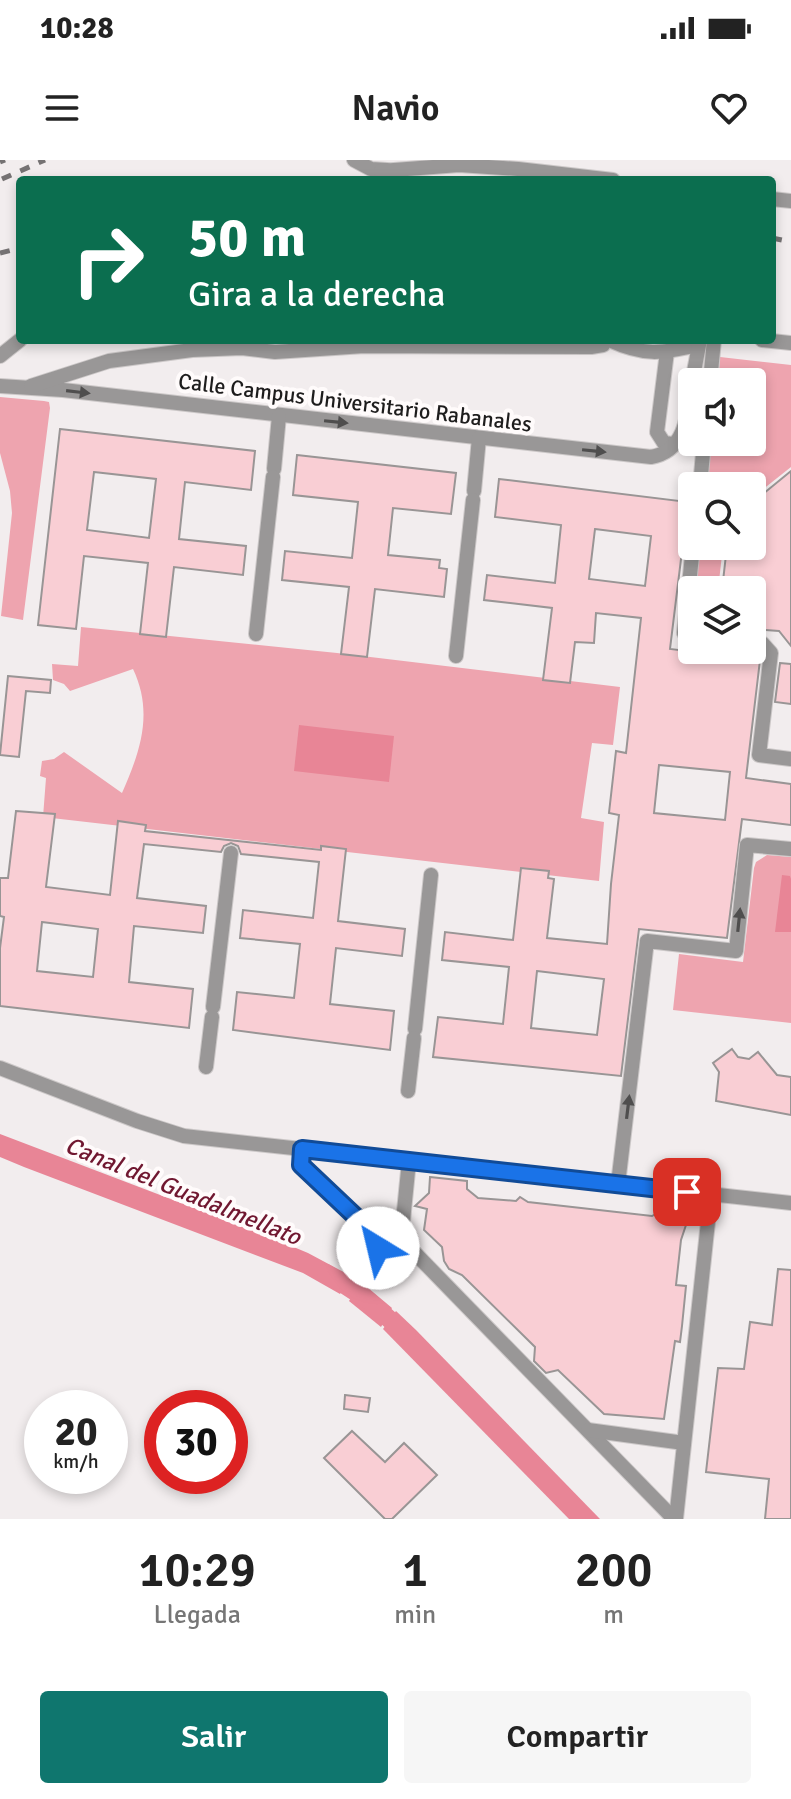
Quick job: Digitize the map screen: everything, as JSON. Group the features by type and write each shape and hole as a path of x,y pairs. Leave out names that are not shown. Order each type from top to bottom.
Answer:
{"street":[{"path":"354,160 381,171 459,165 578,176"},
{"path":"381,171 397,169 413,160"},
{"path":"0,356 16,343"},
{"name":"Calle Campus Universitario Rabanales","path":"10,385 109,361 192,350 242,348 275,352 364,346 591,347 604,344"},
{"name":"Calle Campus Universitario Rabanales","path":"618,344 643,353 667,352 693,344"},
{"name":"Calle Campus Universitario Rabanales","path":"695,368 699,344"},
{"path":"711,368 714,344"},
{"path":"667,352 657,432 664,443 673,444"},
{"name":"Calle Campus Universitario Rabanales","path":"10,385 651,457 660,456 678,440"},
{"path":"256,634 279,416"},
{"path":"456,656 479,438"},
{"path":"766,647 771,653 759,755 791,759"},
{"path":"618,1184 647,941 736,951 747,845 791,849"},
{"path":"206,1067 231,853"},
{"path":"408,1091 431,875"},
{"path":"0,1068 184,1136 791,1203"},
{"path":"302,1149 301,1165 375,1235 378,1248 364,1268"},
{"path":"409,1161 402,1231 409,1247 675,1519"},
{"path":"675,1519 711,1194"},
{"path":"588,1430 684,1443"}],"shaded area":[{"path":"720,357 791,365 791,467 766,487 766,472 708,472 710,456 766,456 766,368 719,368"},
{"path":"0,397 49,402 50,408 23,620 1,616 12,513 0,453"},
{"path":"698,560 721,560 720,576 697,576"},
{"path":"81,627 337,653 620,687 613,745 592,743 581,818 604,822 599,881 43,817 46,778 40,776 42,761 54,759 64,752 122,793 142,732 143,701 133,669 70,691 64,684 53,680 52,664 78,666"},
{"path":"299,725 394,736 389,782 294,771"},
{"path":"767,855 791,857 791,1023 673,1010 679,954 743,962 754,868 756,862"},
{"path":"782,875 791,879 791,932 775,932"},
{"path":"0,1134 265,1235 351,1276 340,1294 303,1273 24,1167 0,1157"},
{"path":"361,1282 392,1308 381,1327 349,1301"},
{"path":"396,1311 600,1519 569,1519 383,1329"}],"building":[{"path":"60,429 255,451 251,490 185,482 179,539 246,546 243,575 174,567 166,637 140,634 148,563 84,556 76,629 38,625","holes":["94,472 156,479 149,538 87,530"]},
{"path":"297,455 456,473 451,514 393,508 388,555 440,560 439,568 447,569 444,597 375,589 367,657 341,654 349,587 282,580 285,551 352,558 358,502 293,495"},
{"path":"791,471 791,646 779,631 766,630 766,576 724,576 725,560 766,560 766,492"},
{"path":"499,479 678,501 678,560 681,560 670,649 678,650 678,664 760,664 746,778 791,784 791,825 742,819 727,938 639,929 621,1076 433,1057 438,1017 503,1024 509,967 442,960 445,932 513,940 521,868 549,871 548,878 554,879 547,938 607,944 619,815 609,813 616,751 626,753 641,618 596,613 594,643 575,642 570,683 543,680 552,608 484,600 487,575 555,583 561,525 495,517","holes":["595,529 651,536 645,586 589,579","659,765 730,772 725,820 654,813","537,971 604,979 597,1035 531,1028"]},
{"path":"780,663 791,664 791,704 775,702"},
{"path":"8,676 51,680 50,693 26,691 19,757 0,755"},
{"path":"16,811 55,814 46,887 110,895 118,821 146,825 145,831 321,850 321,846 346,849 338,921 405,929 402,956 336,948 330,1004 394,1011 390,1050 233,1030 237,992 294,998 300,944 240,938 243,910 313,918 319,862 241,854 238,846 231,843 224,846 221,852 144,844 137,898 206,906 203,933 134,926 129,982 193,989 189,1028 0,1006 0,948 4,917 0,916 0,878 8,878","holes":["42,922 98,929 93,977 37,971"]},
{"path":"732,1049 738,1057 749,1059 758,1052 777,1075 791,1077 791,1115 716,1101 719,1072 713,1063"},
{"path":"430,1177 467,1181 467,1189 478,1198 516,1201 520,1197 528,1202 652,1216 659,1212 670,1221 687,1222 681,1240 676,1285 686,1286 682,1326 680,1342 675,1341 664,1419 604,1414 558,1370 546,1373 534,1361 535,1347 462,1275 449,1269 442,1247 424,1230 427,1209 415,1206 429,1193"},
{"path":"778,1269 791,1270 791,1519 765,1519 769,1479 706,1472 718,1368 744,1369 750,1322 772,1325"},
{"path":"345,1395 370,1398 368,1412 344,1409"},
{"path":"352,1431 385,1462 404,1443 437,1475 392,1519 385,1519 324,1458"}],"waterway":[{"name":"Canal del Guadalmellato","path":"326,1273 369,1301 407,1335"}],"railway":[{"path":"0,162 5,160"},
{"path":"2,179 45,160"},
{"path":"776,239 791,242"},
{"path":"0,253 16,249"}],"route":[{"path":"378,1248 375,1235 301,1165 302,1149 687,1192"}]}
